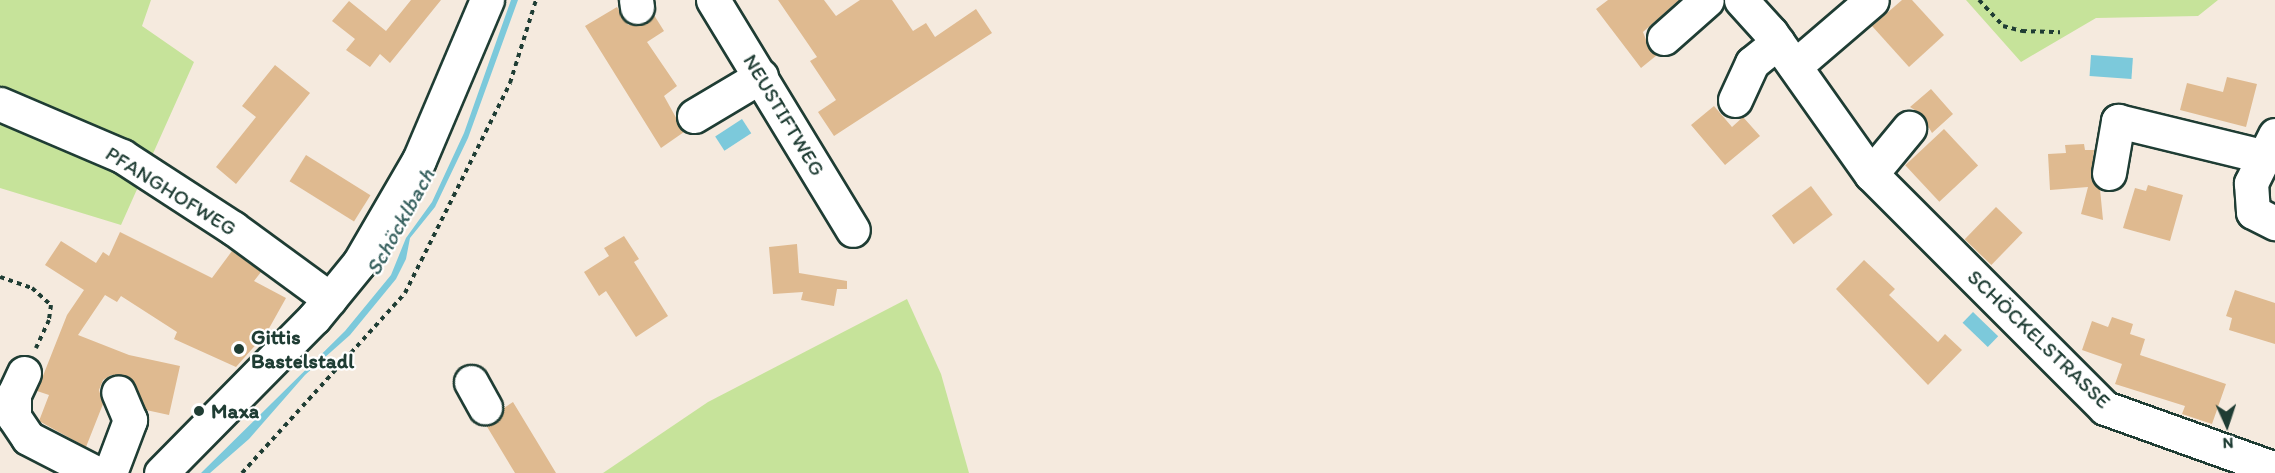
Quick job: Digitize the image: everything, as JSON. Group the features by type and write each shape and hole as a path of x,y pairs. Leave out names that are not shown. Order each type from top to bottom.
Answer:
{"street":[{"path":"161,473 330,299 359,263 399,197 452,88 487,0"},
{"name":"NEUSTIFTWEG","path":"713,0 853,230"},
{"path":"1664,38 1707,0"},
{"name":"SCHÖCKELSTRASSE","path":"1741,0 1786,54 1871,174 2105,408 2273,467"},
{"path":"1735,100 1752,63 1786,54 1876,3"},
{"path":"694,116 761,76"},
{"name":"PFANGHOFWEG","path":"0,104 122,156 233,228 330,299"},
{"path":"2109,172 2118,120 2268,146 2251,183 2253,212 2275,223"},
{"path":"1871,174 1909,128"},
{"path":"24,373 14,394 14,417 28,438 96,473"},
{"path":"110,473 130,420 118,392"}],"path":[{"path":"242,473 405,293 510,83 536,0"},
{"path":"1979,0 2003,26 2022,31 2060,32"},
{"path":"0,277 32,288 51,305 49,320 24,373"}],"green space":[{"path":"0,0 151,0 142,26 194,62 121,225 0,188"},
{"path":"1966,0 2218,0 2198,16 2096,18 2021,62"},
{"path":"907,299 941,374 969,473 603,473 708,402"}],"water":[{"name":"Schöcklbach","path":"511,0 518,0 468,138 435,207 410,238 406,259 396,279 350,335 305,375 249,439 210,473 201,473 345,331 391,275 406,238 432,202 464,133"},
{"path":"2091,55 2133,58 2131,79 2090,76"},
{"path":"742,119 751,133 724,151 715,136"},
{"path":"1973,312 1998,336 1988,347 1963,323"}],"building":[{"path":"411,0 441,0 390,63 380,54 370,67 346,50 355,39 332,21 349,1 386,31"},
{"path":"778,0 824,0 836,16 860,0 892,0 913,31 926,23 935,37 976,9 992,33 834,136 818,112 836,100 810,61 817,57"},
{"path":"1608,0 1679,0 1643,32 1650,50 1657,55 1641,68 1596,9"},
{"path":"1902,0 1912,0 1944,35 1909,67 1872,26"},
{"path":"617,7 628,25 640,25 654,15 664,31 647,42 677,86 664,96 684,132 661,148 585,26"},
{"path":"275,65 310,93 236,184 216,167 256,117 242,106"},
{"path":"2227,77 2257,84 2246,127 2180,110 2187,83 2223,92"},
{"path":"1931,89 1953,114 1932,133 1921,114 1910,107"},
{"path":"1714,106 1732,127 1743,117 1760,136 1725,165 1691,125"},
{"path":"1944,129 1978,166 1939,202 1905,165"},
{"path":"2084,144 2085,150 2094,150 2091,179 2100,189 2103,220 2081,214 2088,187 2050,190 2048,154 2066,153 2065,145"},
{"path":"306,155 370,195 354,222 290,181"},
{"path":"2148,185 2183,195 2170,241 2123,228 2135,188 2146,191"},
{"path":"1811,186 1833,215 1794,244 1772,215"},
{"path":"1996,207 2023,233 1991,265 1965,239"},
{"path":"120,232 212,278 232,251 261,272 254,281 286,298 267,332 236,367 174,339 177,332 121,296 117,302 105,295 78,335 129,355 180,366 169,415 146,410 129,377 111,375 103,380 99,390 103,404 86,447 39,421 49,395 37,391 67,315 84,290 45,265 61,241 96,263 103,252 109,256"},
{"path":"624,236 639,259 634,262 668,316 636,337 606,291 599,296 584,272 609,256 604,248"},
{"path":"797,244 799,273 847,281 847,289 837,289 834,306 801,300 803,292 773,294 769,247"},
{"path":"1864,260 1895,289 1889,295 1938,342 1945,334 1962,350 1928,385 1836,289"},
{"path":"2235,290 2275,303 2275,344 2229,330 2232,318 2226,316"},
{"path":"2112,317 2133,324 2130,334 2145,339 2140,355 2226,384 2212,424 2182,414 2185,406 2115,384 2122,364 2082,350 2092,321 2108,327"},
{"path":"513,402 556,473 515,473 486,425 495,423 504,408"}],"place":[{"name":"Gittis Bastelstadl","path":"239,349"},
{"name":"Maxa","path":"199,411"}]}
